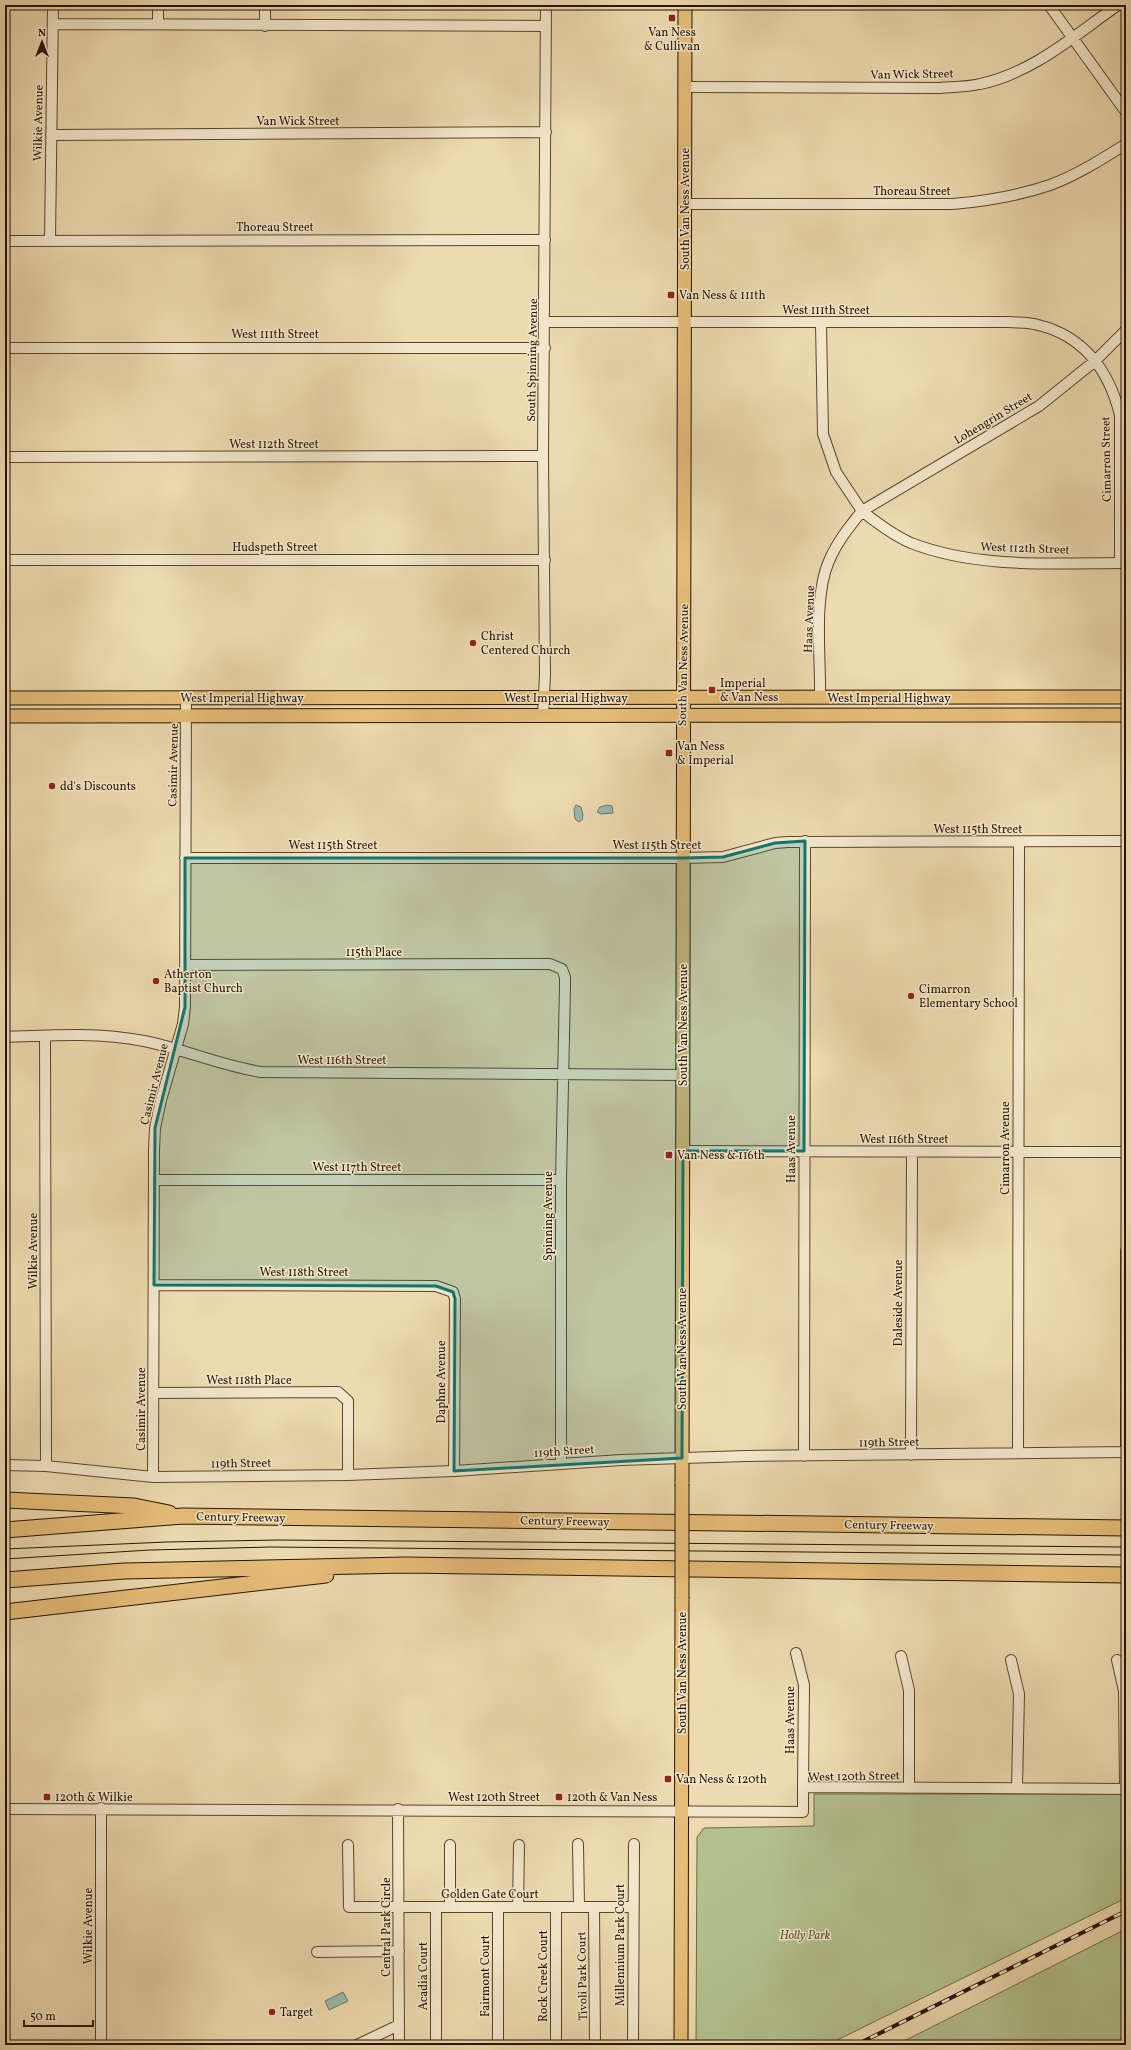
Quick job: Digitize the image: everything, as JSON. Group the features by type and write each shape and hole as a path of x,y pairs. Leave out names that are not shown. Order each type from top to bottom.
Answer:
{"highway":[{"path":"5,1500 134,1506 183,1516"},
{"name":"Century Freeway","path":"5,1530 183,1516 1126,1528"},
{"path":"5,1612 405,1566"},
{"path":"5,1580 124,1571 405,1566 1126,1575"}],"main road":[{"name":"South Van Ness Avenue","path":"681,2045 682,715 684,698 685,5"},
{"name":"West Imperial Highway","path":"5,698 1126,697"},
{"name":"West Imperial Highway","path":"5,716 1126,715"}],"street":[{"name":"Wilkie Avenue","path":"50,241 53,5"},
{"path":"158,5 158,24"},
{"path":"265,5 265,26"},
{"name":"South Spinning Avenue","path":"544,716 546,5"},
{"path":"1049,5 1126,112"},
{"name":"Van Wick Street","path":"685,86 940,88 980,84 1010,75 1039,61 1118,5"},
{"path":"53,24 546,26"},
{"name":"Van Wick Street","path":"51,135 546,132"},
{"name":"Thoreau Street","path":"685,204 954,204 981,201 1010,196 1051,184 1089,167 1126,144"},
{"name":"Thoreau Street","path":"5,241 546,240"},
{"name":"West 111th Street","path":"546,322 1008,322 1037,324 1059,331 1079,343 1095,361"},
{"path":"821,323 823,434 836,472 862,511"},
{"name":"Lohengrin Street","path":"862,511 1039,406 1095,361 1126,330"},
{"name":"West 111th Street","path":"5,348 545,348"},
{"name":"Cimarron Street","path":"1095,361 1107,378 1120,415 1123,563"},
{"name":"West 112th Street","path":"5,457 544,456"},
{"name":"West 112th Street","path":"862,511 885,529 910,542 972,558 1004,562 1123,563"},
{"name":"Haas Avenue","path":"820,698 820,605 823,581 828,563 835,547 862,511"},
{"name":"Hudspeth Street","path":"5,560 545,560"},
{"name":"Casimir Avenue","path":"153,1477 155,1128 183,1024 185,965 186,698"},
{"name":"Haas Avenue","path":"804,1456 805,841"},
{"name":"West 115th Street","path":"185,858 682,858 723,857 775,843 805,841 1126,841"},
{"name":"Cimarron Avenue","path":"1018,1453 1019,842"},
{"name":"115th Place","path":"185,965 550,964 562,969"},
{"name":"Spinning Avenue","path":"562,969 565,977 561,1180 562,1464"},
{"name":"West 116th Street","path":"5,1036 120,1037 145,1041 244,1069 262,1072 682,1074"},
{"name":"Wilkie Avenue","path":"45,1036 46,1466"},
{"name":"West 116th Street","path":"682,1151 1126,1152"},
{"name":"Daleside Avenue","path":"911,1455 912,1152"},
{"name":"West 117th Street","path":"154,1180 561,1180"},
{"path":"1126,1251 1126,1452"},
{"name":"West 118th Street","path":"154,1285 436,1286 453,1292"},
{"name":"Daphne Avenue","path":"453,1292 455,1299 454,1472"},
{"name":"West 118th Place","path":"154,1393 338,1392 348,1401 348,1475"},
{"name":"119th Street","path":"5,1465 46,1466 153,1477 348,1475 454,1472 562,1464 682,1458 1126,1452"},
{"name":"Haas Avenue","path":"796,1653 804,1685 803,1787"},
{"path":"902,1656 909,1690 910,1788"},
{"path":"1011,1660 1019,1694 1017,1788"},
{"path":"1117,1660 1124,1691 1125,1789"},
{"name":"West 120th Street","path":"5,1809 398,1809 803,1812 803,1787 1125,1789"},
{"name":"Wilkie Avenue","path":"101,1808 101,2045"},
{"name":"Central Park Circle","path":"398,1809 399,2045"},
{"path":"578,1844 579,1907"},
{"name":"Millennium Park Court","path":"633,2045 632,1907 634,1844"},
{"name":"Golden Gate Court","path":"348,1845 349,1907 632,1907"},
{"path":"450,1846 450,1907"},
{"path":"518,1907 519,1846"},
{"name":"Acadia Court","path":"436,1907 436,2045"},
{"name":"Fairmont Court","path":"498,1907 498,2045"},
{"name":"Rock Creek Court","path":"556,1907 556,2045"},
{"name":"Tivoli Park Court","path":"594,1907 595,2045"},
{"path":"317,1952 399,1951"},
{"path":"357,2045 398,2025"}],"highlighted area":[{"path":"805,841 804,1151 683,1151 682,1458 454,1471 455,1299 453,1292 436,1286 154,1285 155,1128 185,1007 185,858 723,857 775,843"}],"green space":[{"name":"Holly Park","path":"814,1794 1126,1794 1126,1898 827,2045 696,2045 697,1837 704,1828 814,1826"},
{"path":"1126,1929 1126,2045 896,2045 926,2030"}],"shaded area":[{"path":"576,805 581,807 583,815 582,820 579,822 575,819 574,809"},
{"path":"607,805 612,806 613,813 601,814 597,812 600,807"},
{"path":"343,1992 348,2001 329,2010 325,2001"}],"tram line":[{"path":"5,1549 167,1542 278,1540 1126,1547"},
{"path":"5,1559 150,1550 271,1547 1126,1555"}],"railway":[{"path":"856,2045 1126,1911"}],"place":[{"name":"Van Ness & Cullivan","path":"672,18"},
{"name":"Van Ness & 111th","path":"671,295"},
{"name":"Christ Centered Church","path":"473,643"},
{"name":"Imperial & Van Ness","path":"712,690"},
{"name":"Van Ness & Imperial","path":"669,753"},
{"name":"dd's Discounts","path":"52,786"},
{"name":"Atherton Baptist Church","path":"156,981"},
{"name":"Cimarron Elementary School","path":"911,996"},
{"name":"Van Ness & 116th","path":"669,1155"},
{"name":"Van Ness & 120th","path":"668,1779"},
{"name":"120th & Wilkie","path":"47,1797"},
{"name":"120th & Van Ness","path":"559,1797"},
{"name":"Target","path":"272,2012"}]}
